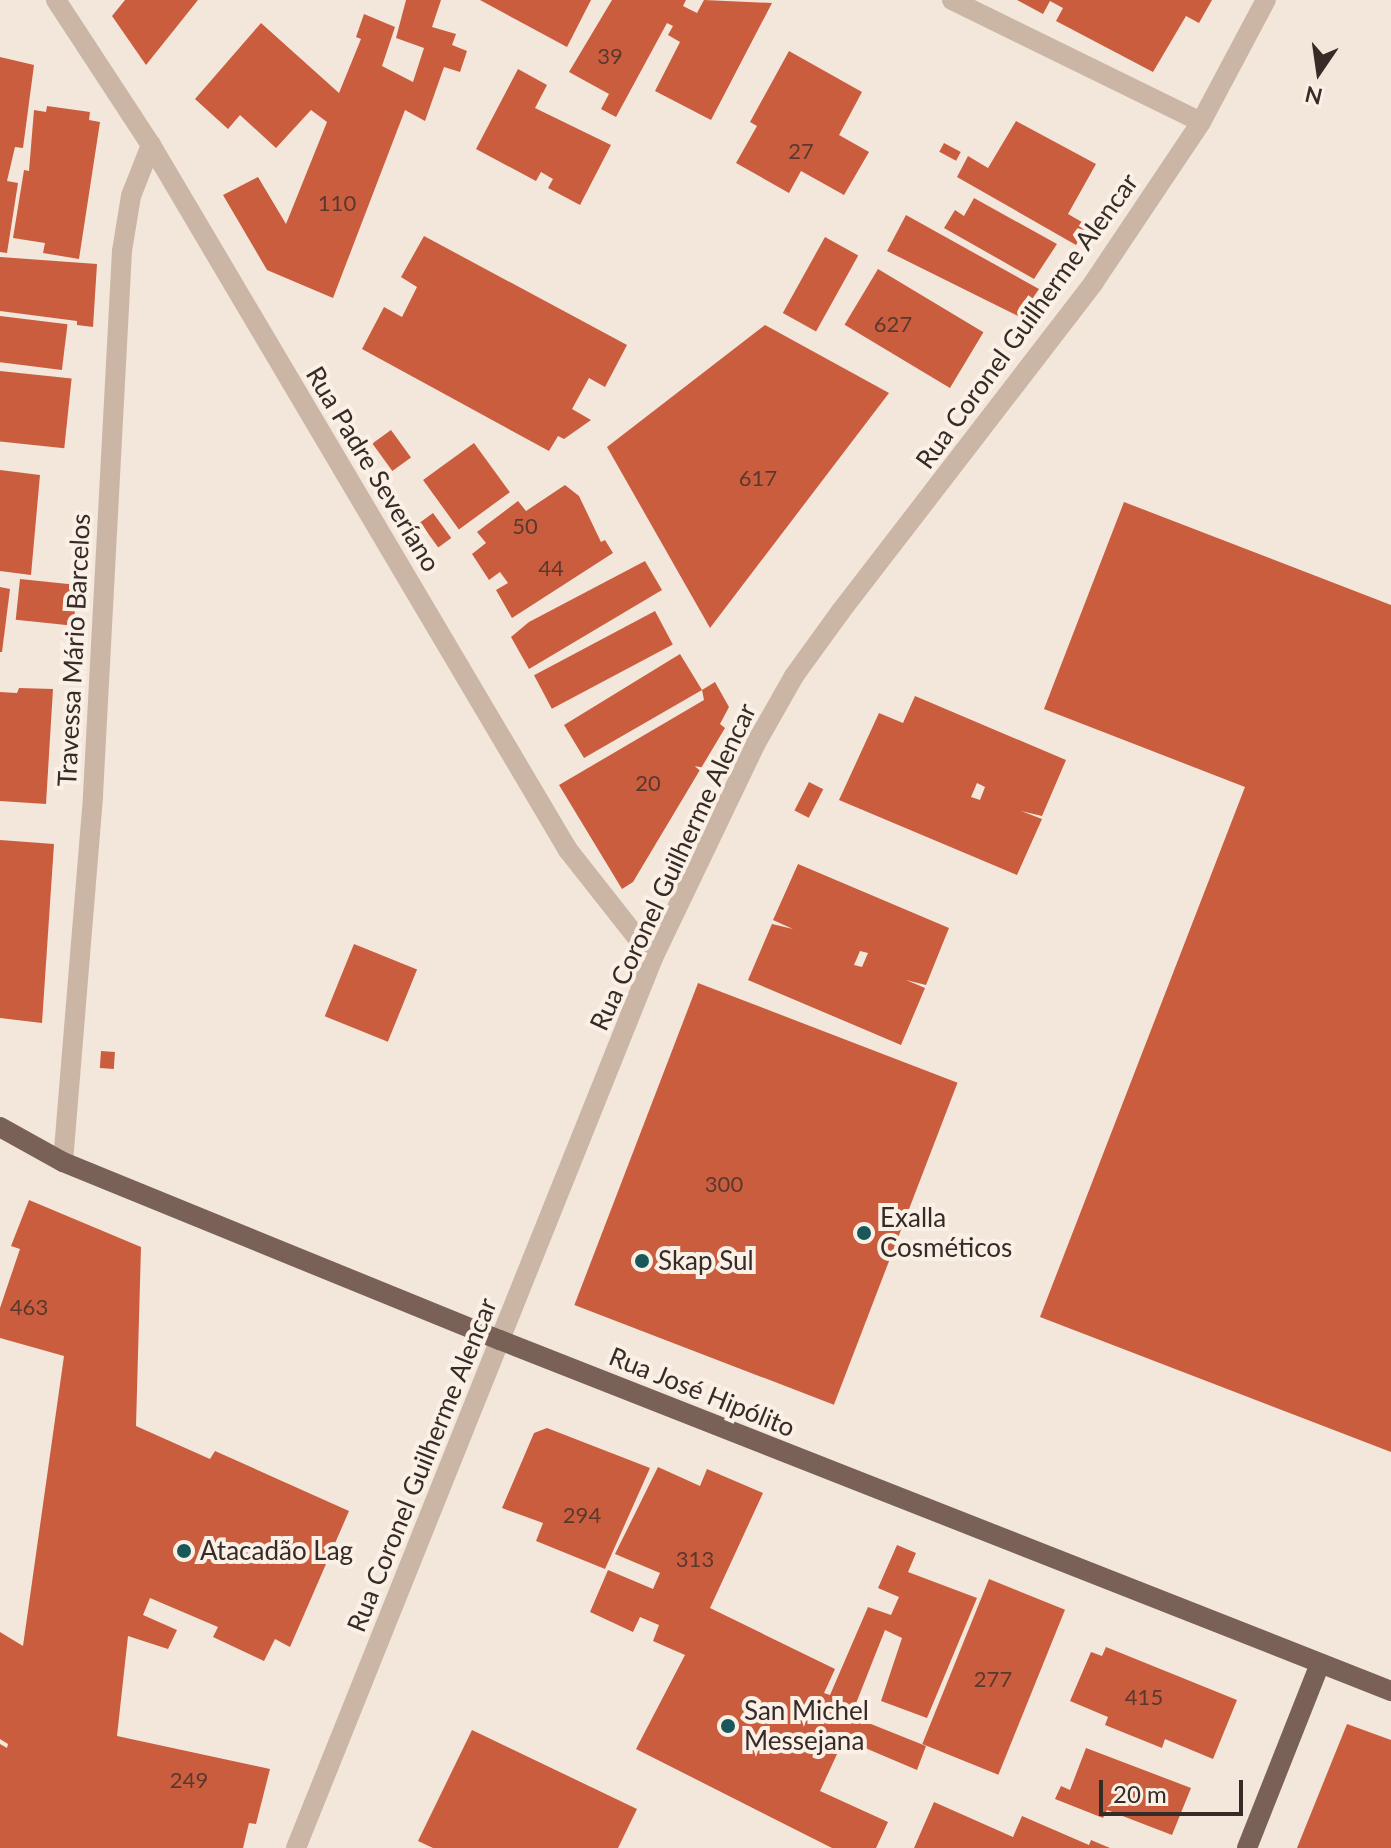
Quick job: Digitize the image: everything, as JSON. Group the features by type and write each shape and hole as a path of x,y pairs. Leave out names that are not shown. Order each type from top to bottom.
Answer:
{"main road":[{"name":"Rua José Hipólito","path":"0,1127 63,1162 500,1340 1391,1691"},
{"path":"1247,1848 1320,1664"}],"street":[{"name":"Rua Padre Severíano","path":"56,0 151,145 568,850 653,958"},
{"path":"952,0 1201,122"},
{"name":"Rua Coronel Guilherme Alencar","path":"296,1848 653,958 794,676 1094,282 1201,122 1266,0"},
{"name":"Travessa Mário Barcelos","path":"63,1162 93,795 122,251 131,196 151,145"}],"building":[{"path":"125,0 198,0 146,65 112,16"},
{"path":"406,0 441,0 432,27 456,34 452,45 467,51 460,72 444,67 425,121 405,110 333,298 267,270 223,195 258,177 286,224 327,122 311,110 276,148 240,115 228,129 195,99 261,23 339,93 361,39 356,37 364,14 395,27 382,66 413,82 424,48 396,38"},
{"path":"480,0 591,0 567,47"},
{"path":"612,0 686,0 683,6 697,13 704,0 772,3 711,120 655,91 680,42 668,35 673,26 667,23 616,117 601,109 609,94 569,72"},
{"path":"1017,0 1212,0 1199,23 1186,16 1153,72 1056,21 1063,8 1050,1 1043,14"},
{"path":"789,51 862,92 839,135 869,152 844,195 801,171 789,193 736,163 757,126 750,122"},
{"path":"0,57 34,65 23,148 15,147 7,181 18,183 7,253 0,252"},
{"path":"518,69 547,85 535,108 611,145 580,205 548,188 553,179 541,172 536,181 476,149"},
{"path":"47,106 90,112 89,120 100,122 79,259 43,253 45,243 13,238 24,170 29,171 34,110 46,112"},
{"path":"1016,121 1096,164 1068,214 1087,225 1076,245 957,177 968,156 988,168"},
{"path":"944,143 961,152 956,161 939,152"},
{"path":"974,198 1057,244 1034,279 944,228 955,210 964,216"},
{"path":"906,215 1039,289 1020,317 887,251"},
{"path":"424,236 627,345 605,387 589,378 572,409 591,420 564,439 558,436 549,451 362,349 384,307 402,317 417,287 401,277"},
{"path":"825,237 858,255 816,332 783,313"},
{"path":"0,257 97,264 93,327 77,325 77,321 0,311"},
{"path":"878,269 983,332 950,388 845,325"},
{"path":"0,316 67,324 62,370 0,362"},
{"path":"765,325 889,393 710,628 607,447"},
{"path":"0,371 72,379 64,448 0,441"},
{"path":"391,430 411,458 392,471 372,444"},
{"path":"474,443 510,492 459,529 423,480"},
{"path":"0,470 40,475 31,575 0,571"},
{"path":"565,485 579,496 601,542 605,540 613,553 512,618 496,590 508,583 500,572 489,580 472,554 486,543 477,532 518,501 526,511"},
{"path":"1124,502 1391,605 1391,1452 1040,1317 1245,787 1044,709"},
{"path":"433,513 451,538 438,547 420,522"},
{"path":"645,561 662,590 529,669 511,637 529,622"},
{"path":"20,579 78,585 73,626 16,620"},
{"path":"0,587 10,589 2,652 0,652"},
{"path":"655,611 673,645 552,709 534,675"},
{"path":"680,654 702,690 584,758 564,725"},
{"path":"715,682 729,707 720,724 725,728 633,882 622,889 559,785 704,700 702,690"},
{"path":"19,688 53,689 46,804 0,801 0,692 17,693"},
{"path":"915,696 1066,760 1042,816 1021,811 1042,819 1017,875 839,800 879,713 903,723","holes":["977,783 985,787 980,800 971,797"]},
{"path":"809,782 823,789 809,818 794,811"},
{"path":"0,840 54,844 42,1023 0,1018"},
{"path":"798,864 949,928 926,985 906,980 925,988 901,1045 748,980 772,924 793,929 773,920","holes":["860,951 868,953 862,967 854,965"]},
{"path":"354,944 417,969 388,1042 325,1016"},
{"path":"698,983 958,1083 834,1405 574,1305"},
{"path":"101,1051 115,1052 114,1069 100,1068"},
{"name":"Atacadão Lag","path":"29,1200 141,1247 136,1426 210,1459 215,1451 349,1511 290,1647 275,1639 264,1661 213,1637 218,1627 150,1598 143,1615 177,1630 168,1649 128,1636 117,1736 270,1769 256,1824 249,1823 243,1848 0,1848 0,1744 7,1748 8,1744 0,1739 0,1632 23,1646 64,1356 0,1338 0,1308 20,1249 11,1246"},
{"path":"547,1428 650,1468 605,1569 536,1541 543,1523 502,1508 534,1433"},
{"path":"658,1467 700,1486 707,1469 763,1493 710,1608 835,1669 824,1693 830,1695 868,1607 891,1615 899,1597 878,1588 897,1545 916,1553 908,1572 977,1598 927,1718 881,1701 902,1638 885,1630 851,1716 926,1746 917,1770 844,1739 820,1791 888,1822 876,1848 832,1848 636,1749 685,1655 653,1641 659,1625 640,1617 633,1632 590,1612 608,1570 653,1589 660,1573 615,1554"},
{"path":"989,1579 1065,1610 998,1775 922,1744"},
{"path":"1106,1647 1237,1700 1213,1759 1165,1739 1162,1748 1105,1725 1108,1717 1070,1701 1091,1652 1102,1656"},
{"path":"1347,1724 1391,1740 1391,1848 1297,1848"},
{"path":"472,1730 637,1809 618,1848 433,1848 418,1841"},
{"path":"1086,1748 1191,1788 1172,1835 1107,1810 1103,1818 1055,1799 1061,1786 1070,1790"},
{"path":"934,1802 1013,1837 1022,1816 1089,1845 1091,1840 1110,1848 914,1848"}],"place":[{"name":"Exalla Cosméticos","path":"864,1233"},
{"name":"Skap Sul","path":"642,1261"},
{"name":"Atacadão Lag","path":"184,1551"},
{"name":"San Michel Messejana","path":"728,1726"}]}
